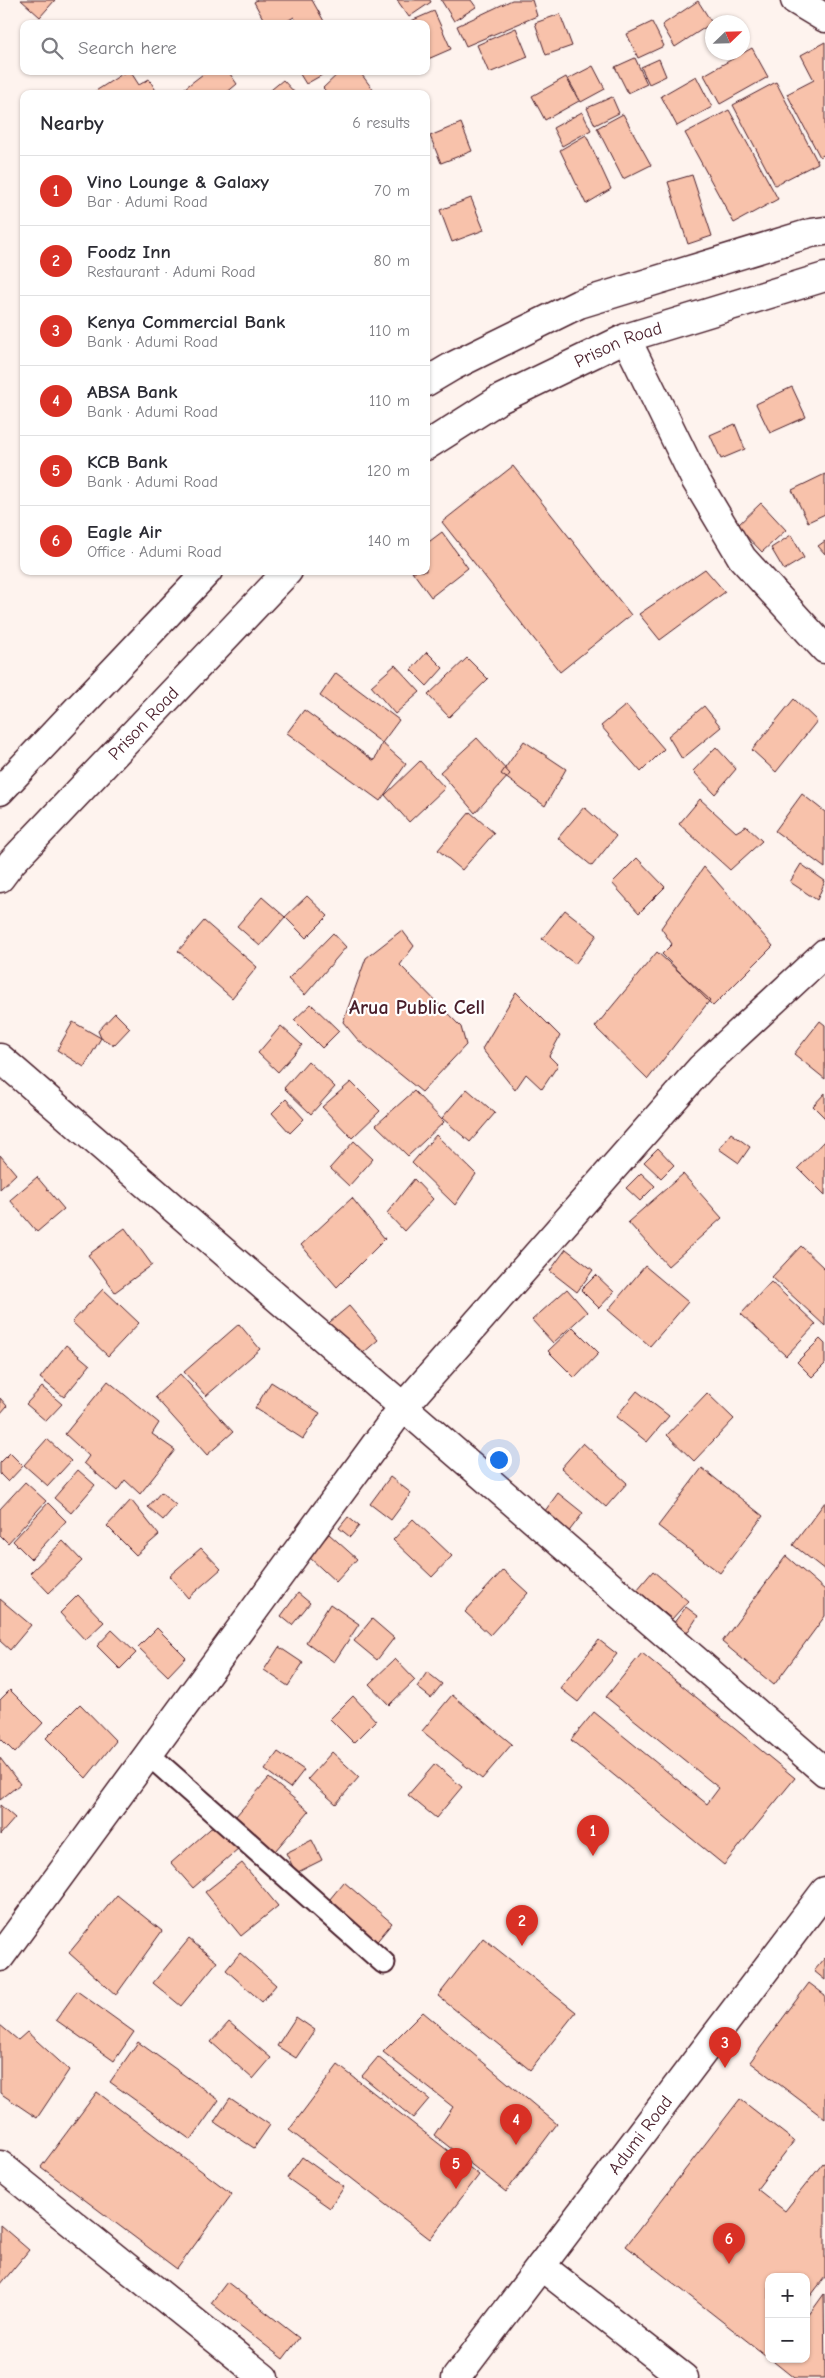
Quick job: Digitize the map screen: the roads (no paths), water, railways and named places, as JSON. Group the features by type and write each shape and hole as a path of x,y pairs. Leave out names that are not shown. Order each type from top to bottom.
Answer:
{"street":[{"path":"795,0 825,18"},
{"path":"430,380 453,366 579,304 811,232 825,231"},
{"name":"Prison Road","path":"430,443 500,399 626,338 825,277"},
{"path":"626,338 695,479 742,558 825,649"},
{"path":"0,790 204,575"},
{"name":"Prison Road","path":"0,878 12,862 284,575"},
{"path":"0,1957 403,1407 701,1068 825,953"},
{"path":"0,1058 825,1772"},
{"name":"Adumi Road","path":"456,2378 825,1891"},
{"path":"0,2165 264,2378"},
{"path":"541,2266 684,2378"}],"lane":[{"path":"148,1754 384,1963"}],"place":[{"name":"Vino Lounge & Galaxy","path":"593,1856"},
{"name":"Foodz Inn","path":"522,1946"},
{"name":"Kenya Commercial Bank","path":"725,2068"},
{"name":"ABSA Bank","path":"516,2145"},
{"name":"KCB Bank","path":"456,2189"},
{"name":"Eagle Air","path":"729,2264"}],"district":[{"name":"Arua Public Cell","path":"417,1007"}]}
